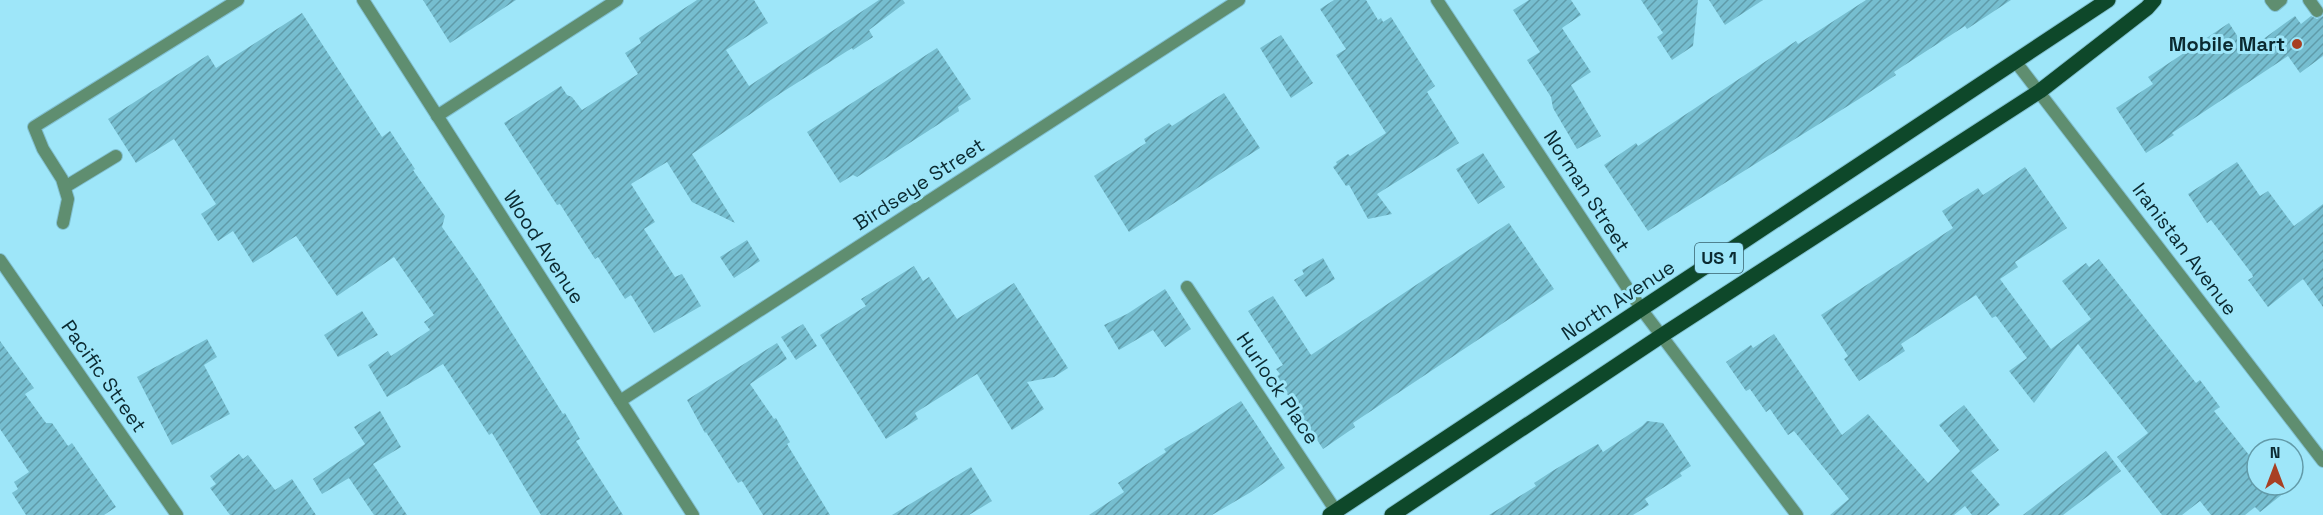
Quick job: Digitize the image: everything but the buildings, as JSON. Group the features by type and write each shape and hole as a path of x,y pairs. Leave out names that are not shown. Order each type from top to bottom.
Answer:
{"main road":[{"name":"North Avenue","path":"1333,513 2108,0"},
{"name":"US 1","path":"1392,515 1661,336 2040,91 2147,8 2154,0"}],"street":[{"path":"63,222 68,199 65,187 43,149 34,127 238,0"},
{"name":"Wood Avenue","path":"363,0 693,515"},
{"path":"437,116 617,0"},
{"name":"Birdseye Street","path":"620,401 1239,0"},
{"name":"Norman Street","path":"1437,0 1642,310 1797,515"},
{"path":"2271,0 2275,5 2281,0"},
{"path":"2309,0 2317,11"},
{"name":"Iranistan Avenue","path":"2015,61 2323,461"},
{"path":"65,187 116,156"},
{"name":"Pacific Street","path":"0,260 177,515"},
{"name":"Hurlock Place","path":"1187,287 1333,513"}],"place":[{"name":"Mobile Mart","path":"2297,44"}]}
